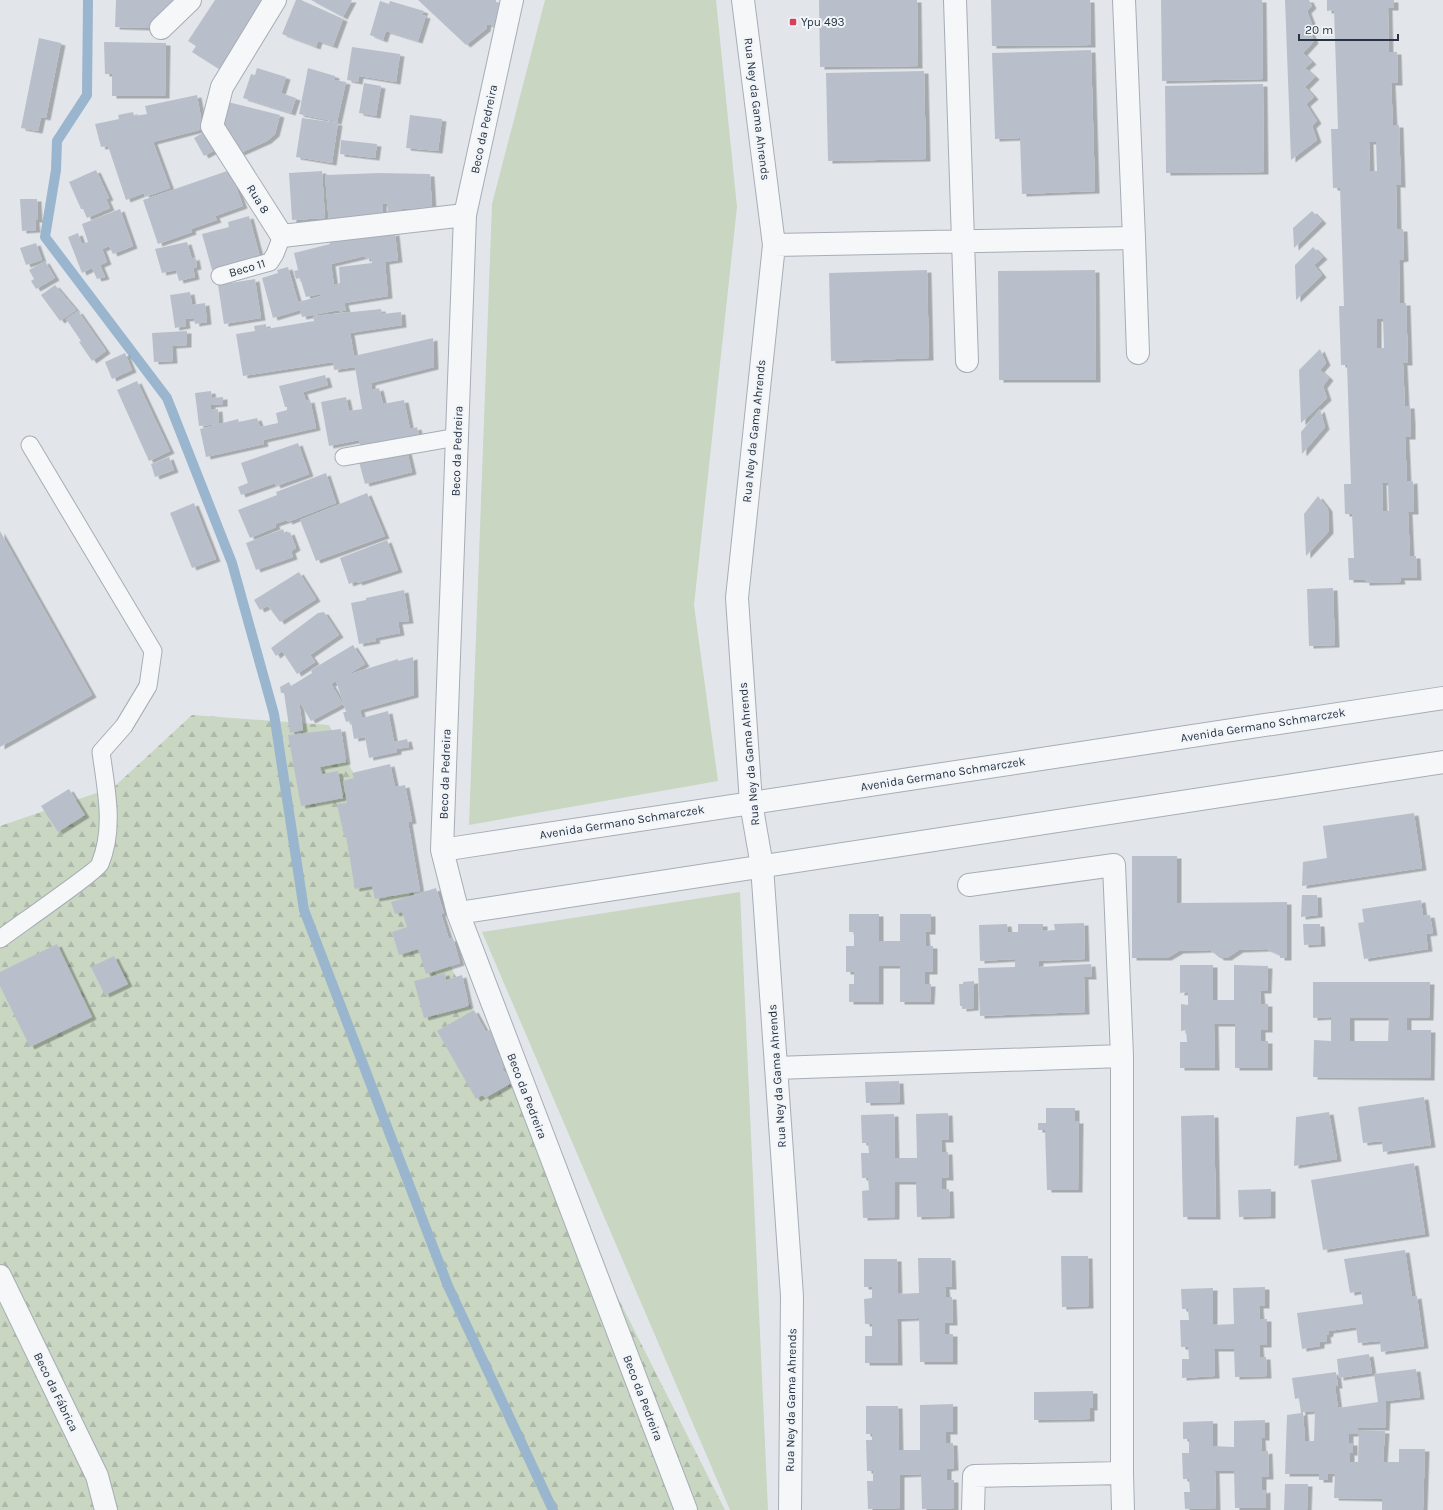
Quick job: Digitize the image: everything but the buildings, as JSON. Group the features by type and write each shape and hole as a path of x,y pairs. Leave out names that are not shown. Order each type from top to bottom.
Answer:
{"street":[{"path":"161,28 190,0"},
{"name":"Rua 8","path":"275,0 222,87 212,126 282,236"},
{"name":"Beco da Pedreira","path":"512,0 465,215 442,850 458,913 686,1510"},
{"name":"Rua Ney da Gama Ahrends","path":"743,0 774,245 737,598 751,803 762,866 792,1296 790,1510"},
{"path":"954,0 966,361"},
{"path":"1124,0 1138,353"},
{"path":"282,236 465,215"},
{"path":"774,245 1134,238"},
{"name":"Avenida Germano Schmarczek","path":"442,850 1443,698"},
{"path":"458,913 1443,762"},
{"path":"969,885 1114,864 1122,1056 1123,1510"},
{"path":"776,1068 1122,1056"},
{"name":"Beco da Fábrica","path":"0,1276 98,1476 106,1510"},
{"path":"974,1510 974,1476 1122,1473"}],"lane":[{"name":"Beco 11","path":"220,276 270,262 282,236"},
{"path":"344,457 457,436"},
{"path":"0,938 99,865 108,829 108,804 101,752 124,726 148,686 153,651 30,445"}],"green space":[{"path":"545,0 716,0 737,207 694,605 718,781 469,825 492,204"},
{"path":"192,715 329,725 725,1510 0,1510 0,826 114,787"},
{"path":"740,892 768,1510 730,1510 482,932"}],"waterway":[{"path":"88,0 87,95 57,141 56,170 45,237 167,398 232,563 274,714 304,910 448,1286 553,1510"}],"place":[{"name":"Ypu 493","path":"793,22"}]}
